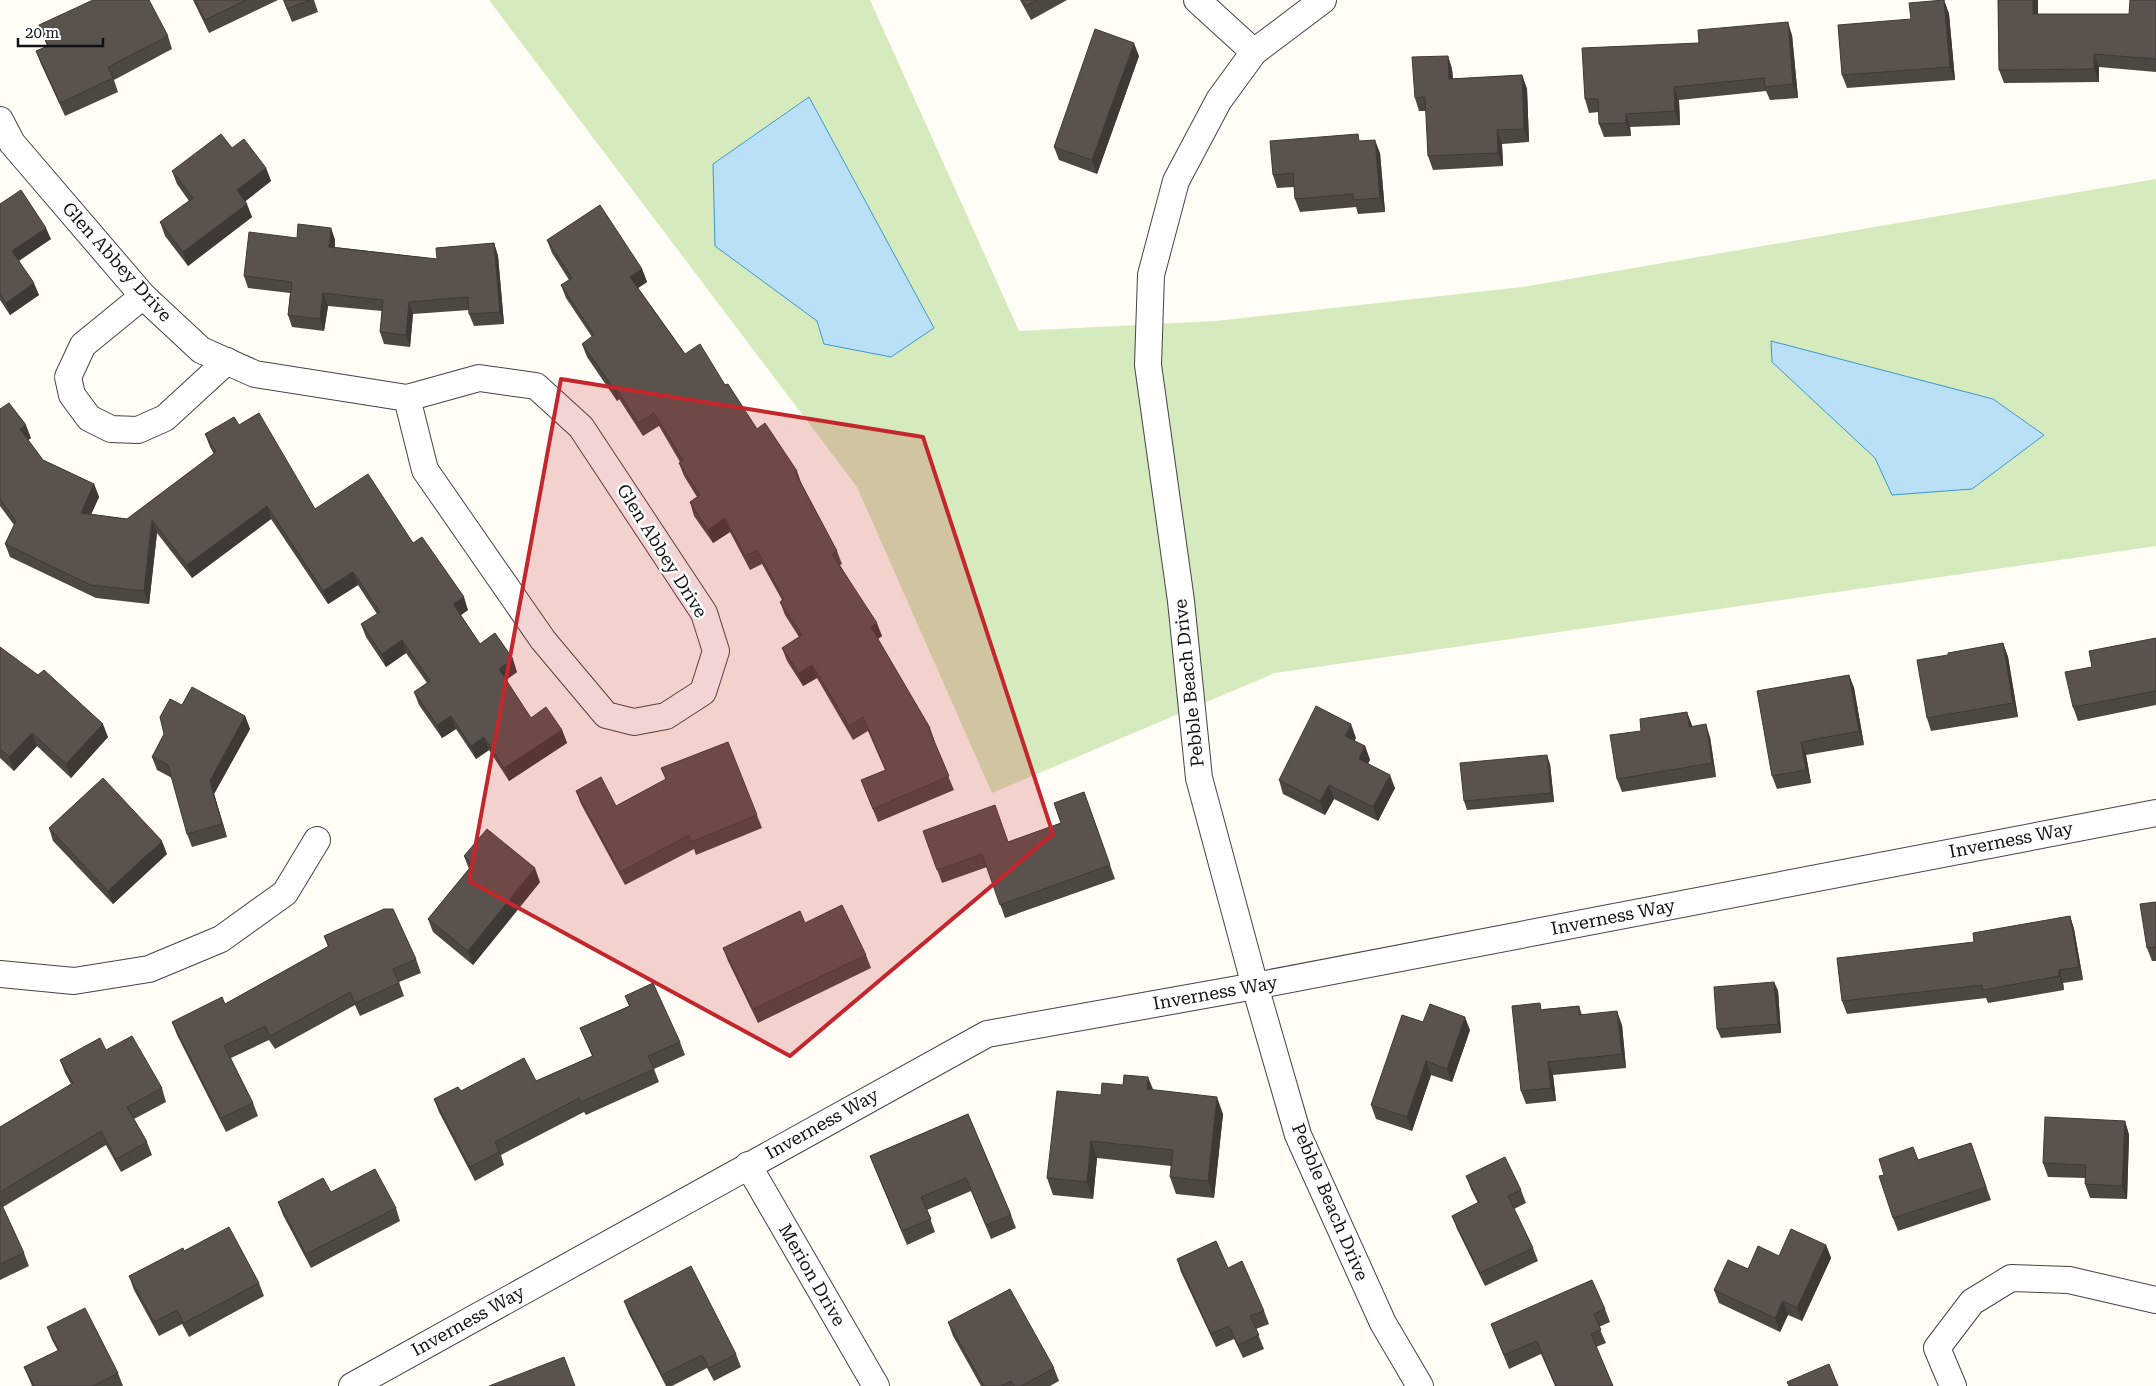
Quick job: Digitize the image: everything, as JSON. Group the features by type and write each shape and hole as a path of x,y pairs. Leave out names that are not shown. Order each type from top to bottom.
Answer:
{"street":[{"path":"1196,0 1254,52"},
{"name":"Pebble Beach Drive","path":"1323,0 1254,52 1219,100 1176,181 1151,275 1148,365 1181,601 1199,778 1255,986 1298,1135 1383,1323 1420,1386"},
{"name":"Glen Abbey Drive","path":"0,120 12,143 143,296 201,350 255,374 407,398 478,378 536,386 581,427 704,613 716,651 703,692 666,716 634,722 606,715 542,640 425,470 407,398"},
{"path":"143,296 83,345 68,377 72,395 89,418 111,429 138,430 165,418 227,362"},
{"name":"Inverness Way","path":"352,1386 987,1034 1255,986 2156,813"},
{"path":"0,974 74,981 149,969 221,939 285,893 317,840"},
{"name":"Merion Drive","path":"748,1165 876,1386"},
{"path":"1954,1386 1937,1348 1972,1302 2012,1278 2069,1280 2156,1300"}],"highlighted area":[{"path":"561,379 923,437 1053,834 790,1056 469,881"}],"green space":[{"path":"489,0 870,0 1019,331 1216,321 1522,287 2156,179 2156,546 1275,673 992,793 857,487"}],"water":[{"path":"809,97 934,328 891,357 824,344 817,321 715,246 713,164"},
{"path":"1771,341 1993,399 2044,435 1972,489 1892,495 1875,458 1772,362"}],"building":[{"path":"93,0 149,0 168,36 108,67 113,78 60,103 36,51 48,46 39,25"},
{"path":"195,0 246,0 205,20"},
{"path":"284,0 310,0 287,9"},
{"path":"1022,0 1037,0 1026,6"},
{"path":"1944,0 1950,67 1842,75 1838,25 1911,19 1909,3"},
{"path":"1998,0 2033,0 2033,14 2129,14 2130,0 2156,0 2156,59 2094,54 2094,69 1999,70"},
{"path":"1788,22 1793,84 1765,87 1764,78 1674,87 1675,111 1626,114 1626,123 1599,124 1598,99 1585,99 1582,48 1699,43 1698,30"},
{"path":"1095,29 1134,43 1092,160 1054,147"},
{"path":"1448,56 1449,79 1522,75 1524,129 1497,130 1498,153 1428,156 1425,97 1415,98 1412,57"},
{"path":"221,134 232,148 244,139 266,168 237,190 247,204 183,252 160,222 193,198 172,171"},
{"path":"1358,134 1359,141 1375,140 1380,198 1353,200 1353,194 1295,199 1293,173 1273,175 1270,141"},
{"path":"21,190 46,228 12,251 34,283 6,303 0,294 0,204"},
{"path":"600,205 642,269 630,277 685,354 700,344 725,385 728,384 757,429 765,423 797,471 795,472 837,551 832,554 877,623 871,627 930,728 949,776 873,809 861,780 886,770 863,717 849,726 812,665 799,673 782,648 802,635 780,602 784,599 757,550 745,556 725,518 708,530 690,502 700,495 679,463 683,460 654,413 638,423 615,386 613,387 582,344 594,335 561,285 572,278 547,240"},
{"path":"298,224 331,228 329,247 437,259 436,248 494,243 500,312 469,314 468,297 409,302 406,335 380,332 383,300 323,293 320,319 288,315 292,282 244,276 249,232 297,238"},
{"path":"9,403 26,425 20,429 43,460 94,484 81,513 127,519 216,452 205,434 234,417 239,425 259,413 315,509 368,474 413,543 422,537 464,597 453,604 480,644 495,633 513,659 499,669 531,718 546,707 562,730 504,768 484,737 471,746 451,716 437,725 414,692 430,681 402,640 382,654 361,624 380,612 353,572 323,591 267,506 187,565 152,520 144,591 91,585 5,544 16,521 0,499 0,409"},
{"path":"2156,638 2156,691 2073,707 2065,672 2092,667 2089,651"},
{"path":"2003,643 2013,703 1927,718 1917,660"},
{"path":"0,647 38,675 44,670 103,724 66,764 32,733 9,757 0,749"},
{"path":"1849,675 1859,731 1801,742 1806,770 1772,776 1757,691"},
{"path":"192,687 245,716 210,781 222,824 187,834 168,765 152,757 164,734 160,717 170,699 182,705"},
{"path":"1316,706 1351,724 1345,736 1365,746 1359,759 1390,775 1373,807 1329,785 1320,801 1279,780"},
{"path":"1687,712 1689,727 1706,724 1712,763 1617,779 1610,735 1641,731 1640,719"},
{"path":"728,742 757,815 691,842 689,835 620,872 576,791 601,777 616,806 666,779 661,768"},
{"path":"1547,755 1551,793 1464,801 1460,763"},
{"path":"103,778 162,841 108,891 49,828"},
{"path":"1084,792 1110,865 1000,905 982,854 937,870 923,831 995,805 1008,842 1061,823 1054,803"},
{"path":"487,829 535,868 468,951 428,919 473,864 464,856"},
{"path":"2156,902 2156,947 2147,948 2140,904"},
{"path":"842,905 866,955 753,1009 723,948 800,911 805,923"},
{"path":"384,909 393,909 416,959 393,969 399,983 355,1003 350,992 270,1036 265,1026 224,1046 253,1103 221,1118 172,1022 222,997 225,1004 329,946 324,936"},
{"path":"2070,916 2079,967 2059,970 2059,976 1983,990 1982,985 1842,1001 1837,958 1974,942 1973,933"},
{"path":"1774,982 1778,1024 1717,1029 1714,987"},
{"path":"653,983 680,1042 648,1056 654,1069 581,1102 579,1098 495,1142 499,1152 470,1167 434,1099 458,1087 461,1091 524,1058 536,1081 593,1056 580,1028 630,1006 625,996"},
{"path":"1540,1003 1541,1010 1579,1006 1579,1015 1617,1011 1622,1054 1548,1062 1551,1088 1521,1091 1512,1006"},
{"path":"1430,1004 1465,1017 1447,1069 1426,1061 1407,1117 1371,1105 1402,1015 1423,1022"},
{"path":"132,1036 162,1088 127,1107 147,1142 116,1159 101,1131 0,1192 0,1127 73,1083 60,1060 100,1038 106,1050"},
{"path":"1124,1075 1148,1077 1147,1089 1217,1097 1208,1181 1170,1177 1173,1150 1091,1141 1087,1182 1047,1178 1057,1091 1101,1095 1102,1083 1123,1085"},
{"path":"968,1114 1011,1215 986,1225 966,1178 921,1197 931,1219 902,1231 870,1156"},
{"path":"2045,1117 2125,1121 2122,1186 2085,1184 2086,1165 2043,1163"},
{"path":"1971,1143 1986,1187 1893,1218 1879,1176 1884,1175 1879,1159 1913,1147 1918,1160"},
{"path":"1505,1157 1521,1190 1508,1196 1533,1248 1480,1273 1452,1216 1479,1202 1466,1176"},
{"path":"375,1169 396,1208 306,1254 278,1202 323,1178 331,1192"},
{"path":"0,1201 24,1253 0,1264"},
{"path":"229,1227 259,1283 184,1323 177,1310 154,1322 129,1276 183,1248 184,1251"},
{"path":"1791,1229 1826,1245 1797,1308 1783,1301 1775,1318 1714,1290 1728,1260 1748,1269 1758,1246 1779,1256"},
{"path":"1216,1241 1228,1268 1242,1261 1264,1311 1250,1316 1259,1335 1238,1345 1229,1326 1211,1334 1177,1259"},
{"path":"691,1266 736,1354 709,1368 702,1355 662,1375 624,1301"},
{"path":"1592,1280 1605,1309 1594,1314 1601,1330 1591,1334 1613,1386 1556,1386 1537,1341 1504,1355 1491,1324"},
{"path":"1010,1289 1054,1368 1021,1386 1014,1386 1011,1381 1001,1386 984,1386 948,1322"},
{"path":"85,1308 118,1373 93,1386 34,1386 24,1367 59,1350 47,1327"},
{"path":"564,1357 575,1386 489,1386"},
{"path":"1829,1364 1838,1386 1789,1386 1787,1382"}]}
